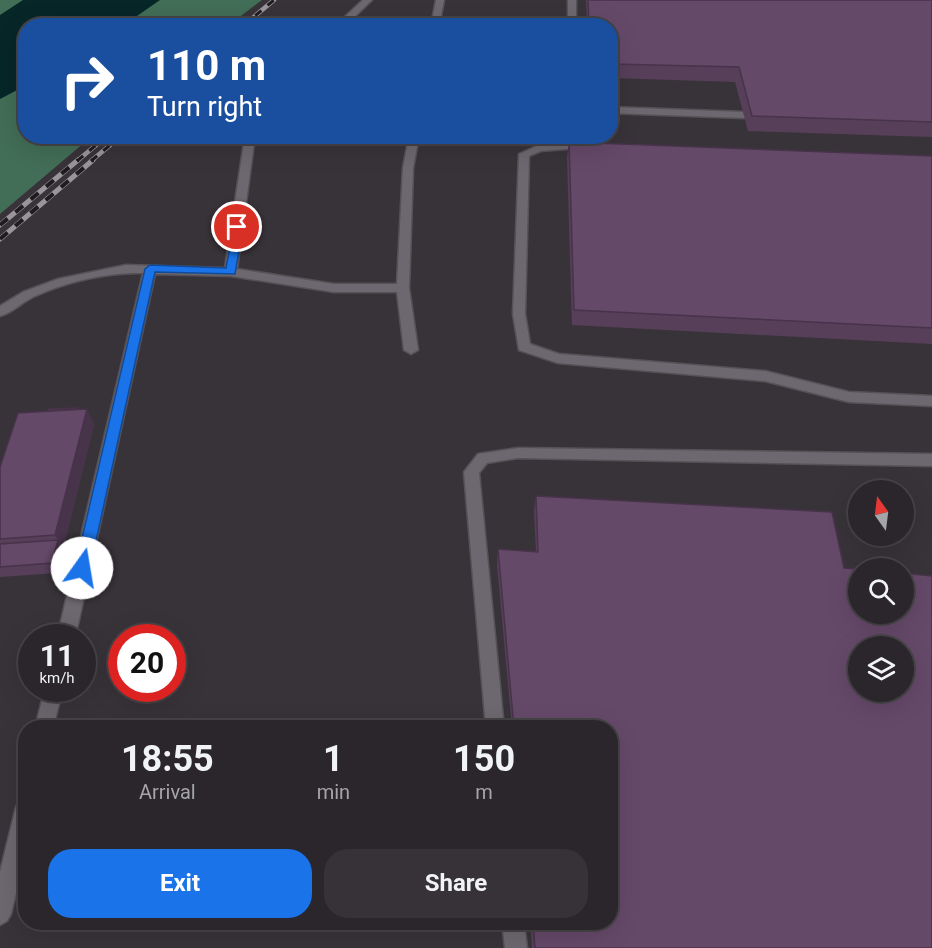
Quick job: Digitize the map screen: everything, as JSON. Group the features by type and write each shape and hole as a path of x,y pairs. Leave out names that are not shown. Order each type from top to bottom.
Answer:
{"lane":[{"path":"348,18 368,0"},
{"path":"437,18 440,0"},
{"path":"572,0 572,18"},
{"path":"618,110 744,115"},
{"path":"231,272 249,144"},
{"path":"411,350 403,288 408,168 412,144"},
{"path":"602,146 539,148 524,154 519,314 524,347 558,358 765,376 849,397 932,401"},
{"path":"69,624 150,269"},
{"path":"0,312 27,295 80,276 150,269 231,272 334,288 403,288"},
{"path":"494,720 471,472 483,458 518,453 932,460"},
{"path":"46,720 50,702"},
{"path":"0,914 18,840"},
{"path":"514,930 516,948"}],"green space":[{"path":"0,0 262,0 238,18 18,18 18,144 83,144 0,214"}],"water":[{"path":"23,0 160,0 134,18 18,18 18,90 0,99 0,15"}],"building":[{"path":"588,0 932,0 932,122 752,116 739,67 618,64 618,18 589,18"},
{"path":"569,144 932,156 932,328 574,310"},
{"path":"48,409 78,409 48,411"},
{"path":"87,409 55,535 0,539 0,467 18,413"},
{"path":"536,496 832,512 844,568 848,568 848,624 914,624 914,574 932,576 932,948 535,948 534,930 618,930 618,720 513,720 498,549 538,552"},
{"path":"58,540 52,563 0,567 0,544"}],"railway":[{"path":"253,18 274,0"},
{"path":"77,161 97,144"},
{"path":"91,161 111,144"},
{"path":"0,225 78,160"},
{"path":"0,239 93,160"}],"route":[{"path":"82,568 150,269 231,272 237,227"}]}
